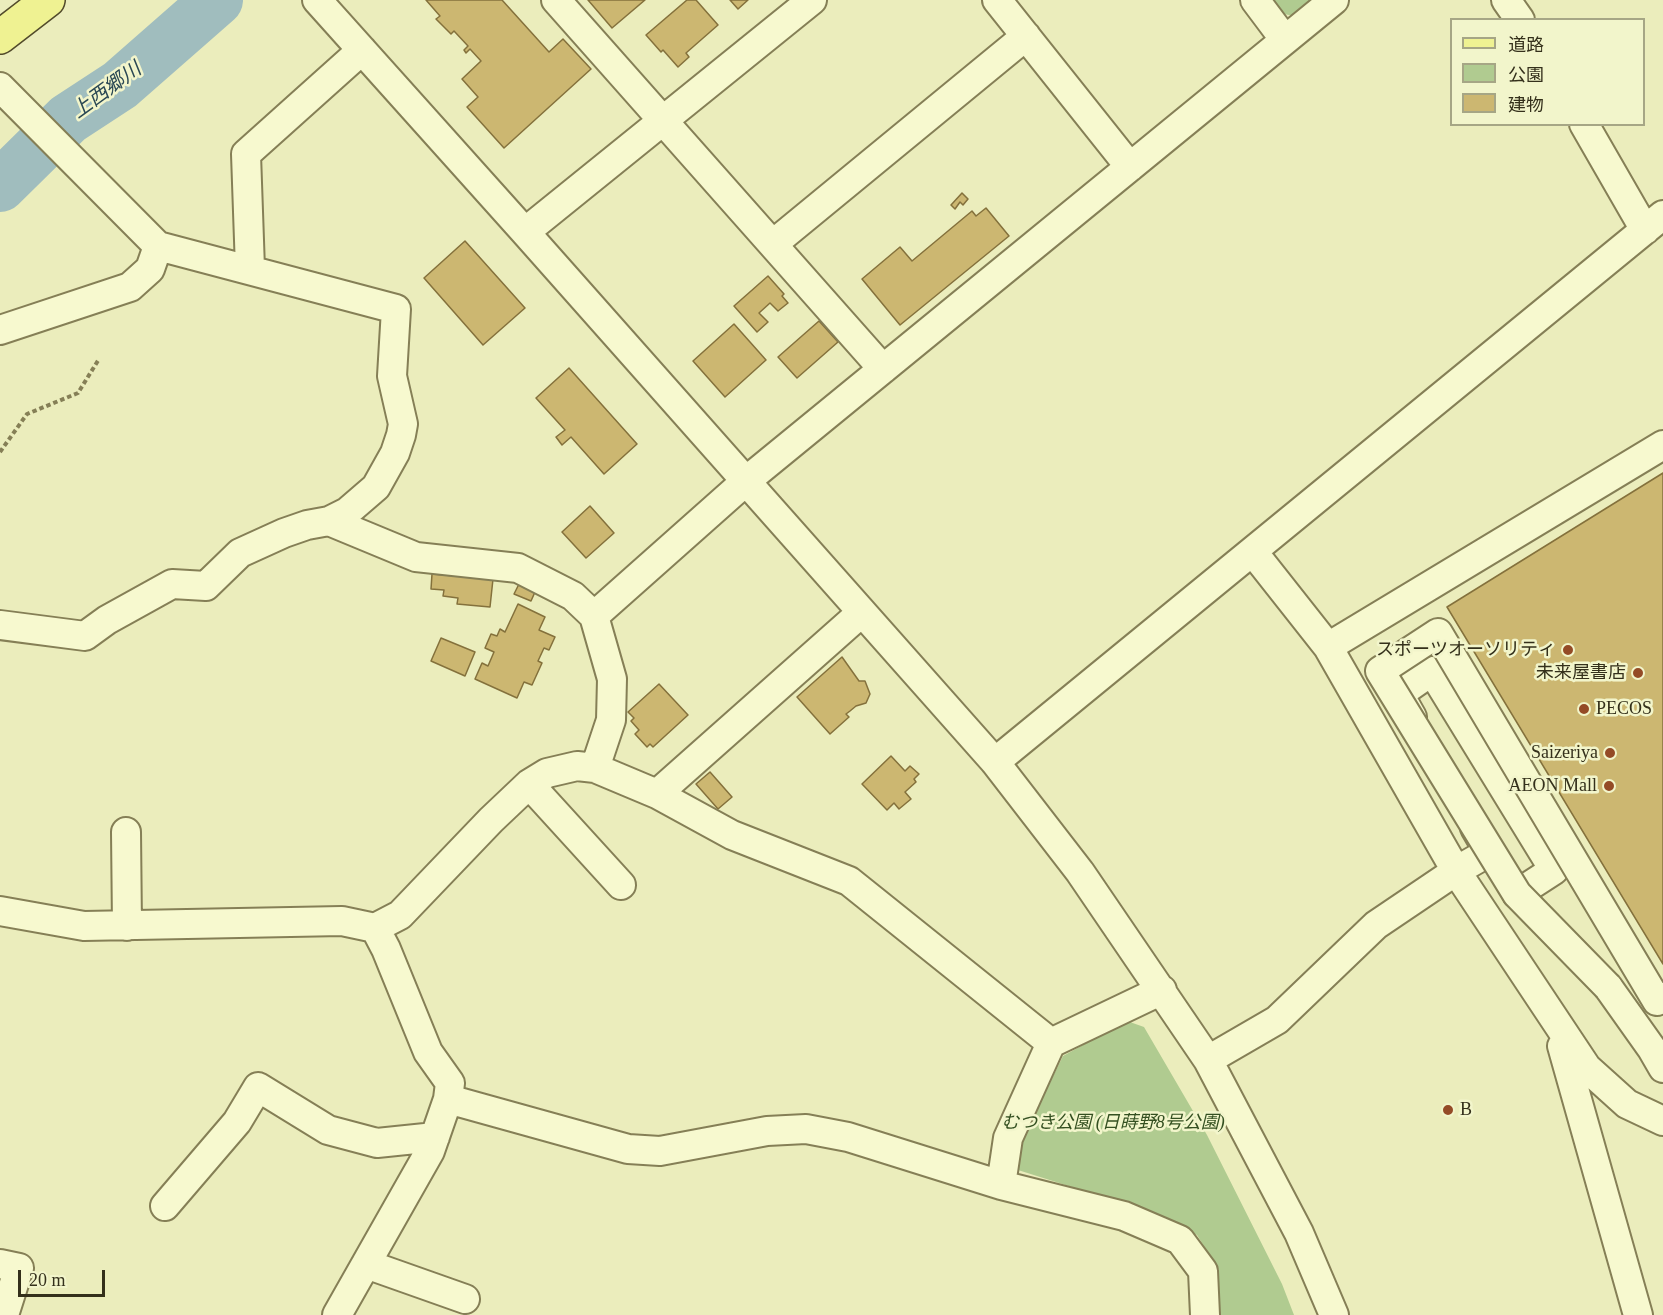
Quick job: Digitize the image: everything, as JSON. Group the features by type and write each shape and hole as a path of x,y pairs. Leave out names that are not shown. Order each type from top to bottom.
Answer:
{"main road":[{"path":"0,37 48,0"}],"street":[{"path":"317,0 996,762 1080,872 1208,1060 1299,1233 1334,1315"},
{"path":"556,0 883,369"},
{"path":"525,232 812,0"},
{"path":"997,0 1130,167"},
{"path":"1255,0 1285,40"},
{"path":"594,616 746,481 1334,0"},
{"path":"1506,0 1519,18"},
{"path":"773,244 1026,36"},
{"path":"250,269 246,154 362,50"},
{"path":"0,87 158,246 396,309 392,376 403,424 395,453 376,487 347,512 329,521 284,532 240,554 206,586 172,584 107,620 85,636 0,625"},
{"path":"996,762 1654,223 1585,126"},
{"path":"0,330 130,287 150,269 158,246"},
{"path":"1328,647 1663,445"},
{"path":"329,521 416,557 518,568 573,596 594,616 612,679 612,720 595,768"},
{"path":"1253,552 1328,647 1456,871 1587,1068 1626,1104 1663,1121"},
{"path":"657,795 861,612"},
{"path":"1663,997 1657,1001 1438,633 1380,671 1517,894 1608,987 1663,1068"},
{"path":"1208,1060 1277,1020 1376,925 1456,871 1489,852 1399,694 1432,671 1554,870 1517,894"},
{"path":"0,911 84,926 342,921 375,928 400,915 491,820 529,784 547,773 577,766 595,768 657,795 732,835 849,881 1051,1043"},
{"path":"529,784 621,885"},
{"path":"126,832 127,926"},
{"path":"336,1315 430,1151 448,1099 450,1083 428,1052 386,949 375,928"},
{"path":"1001,1185 1008,1138 1051,1043 1162,990"},
{"path":"1556,1023 1638,1315"},
{"path":"165,1206 237,1122 258,1087 327,1130 377,1143 435,1137"},
{"path":"448,1099 628,1149 660,1151 767,1131 806,1129 848,1137 1001,1185 1124,1216 1180,1240 1203,1271 1205,1315"},
{"path":"0,1264 19,1268 4,1315"},
{"path":"366,1264 465,1299"}],"path":[{"path":"0,452 27,414 78,393 99,359"}],"green space":[{"path":"1269,0 1314,0 1294,16 1279,13"},
{"name":"むつき公園 (日蒔野8号公園)","path":"1127,1021 1144,1027 1207,1135 1282,1284 1294,1315 1217,1315 1219,1270 1197,1235 1151,1212 1018,1170 1014,1156 1063,1056"}],"building":[{"path":"426,0 502,0 549,52 563,39 591,69 504,148 467,107 478,97 462,79 481,61 470,49 466,53 464,50 468,46 454,31 451,34 436,19 440,16"},
{"path":"588,0 645,0 612,28"},
{"path":"687,0 696,0 718,25 686,53 689,57 678,67 646,35"},
{"path":"730,0 748,0 738,9"},
{"path":"962,193 968,199 963,205 960,202 955,209 951,205"},
{"path":"986,208 1009,236 900,325 862,279 900,247 912,261 972,211 976,216"},
{"path":"465,241 525,308 483,345 424,278"},
{"path":"768,276 784,294 782,296 788,303 778,311 770,303 759,313 768,322 757,332 734,306"},
{"path":"819,321 838,342 797,378 778,357"},
{"path":"734,324 766,360 725,397 693,361"},
{"path":"569,368 637,444 604,474 571,437 562,445 556,437 565,430 536,398"},
{"name":"AEON Mall","path":"1663,473 1663,964 1447,607"},
{"path":"590,506 614,533 586,558 562,532"},
{"path":"432,574 493,579 490,607 457,604 458,598 443,596 444,590 431,589"},
{"path":"519,584 535,592 531,601 514,594"},
{"path":"518,604 545,617 539,630 555,637 549,650 544,648 538,661 542,663 532,685 524,682 517,698 475,679 482,663 488,666 494,652 485,648 491,634 497,636 500,629 505,632"},
{"path":"441,638 475,652 465,676 431,661"},
{"path":"842,657 859,681 865,681 870,694 866,703 856,706 846,714 849,717 830,734 797,697"},
{"path":"659,684 688,715 653,747 650,744 647,747 635,734 639,730 631,721 634,718 628,712"},
{"path":"891,756 905,771 910,766 919,774 914,779 916,782 905,792 911,799 899,809 894,803 887,810 862,784"},
{"path":"710,772 732,797 718,809 696,784"}],"waterway":[{"name":"上西郷川","path":"0,186 68,119 120,85 217,0"}],"place":[{"name":"スポーツオーソリティ","path":"1568,650"},
{"name":"未来屋書店","path":"1638,673"},
{"name":"PECOS","path":"1584,709"},
{"name":"Saizeriya","path":"1610,753"},
{"name":"AEON Mall","path":"1609,786"},
{"name":"B","path":"1448,1110"}]}
